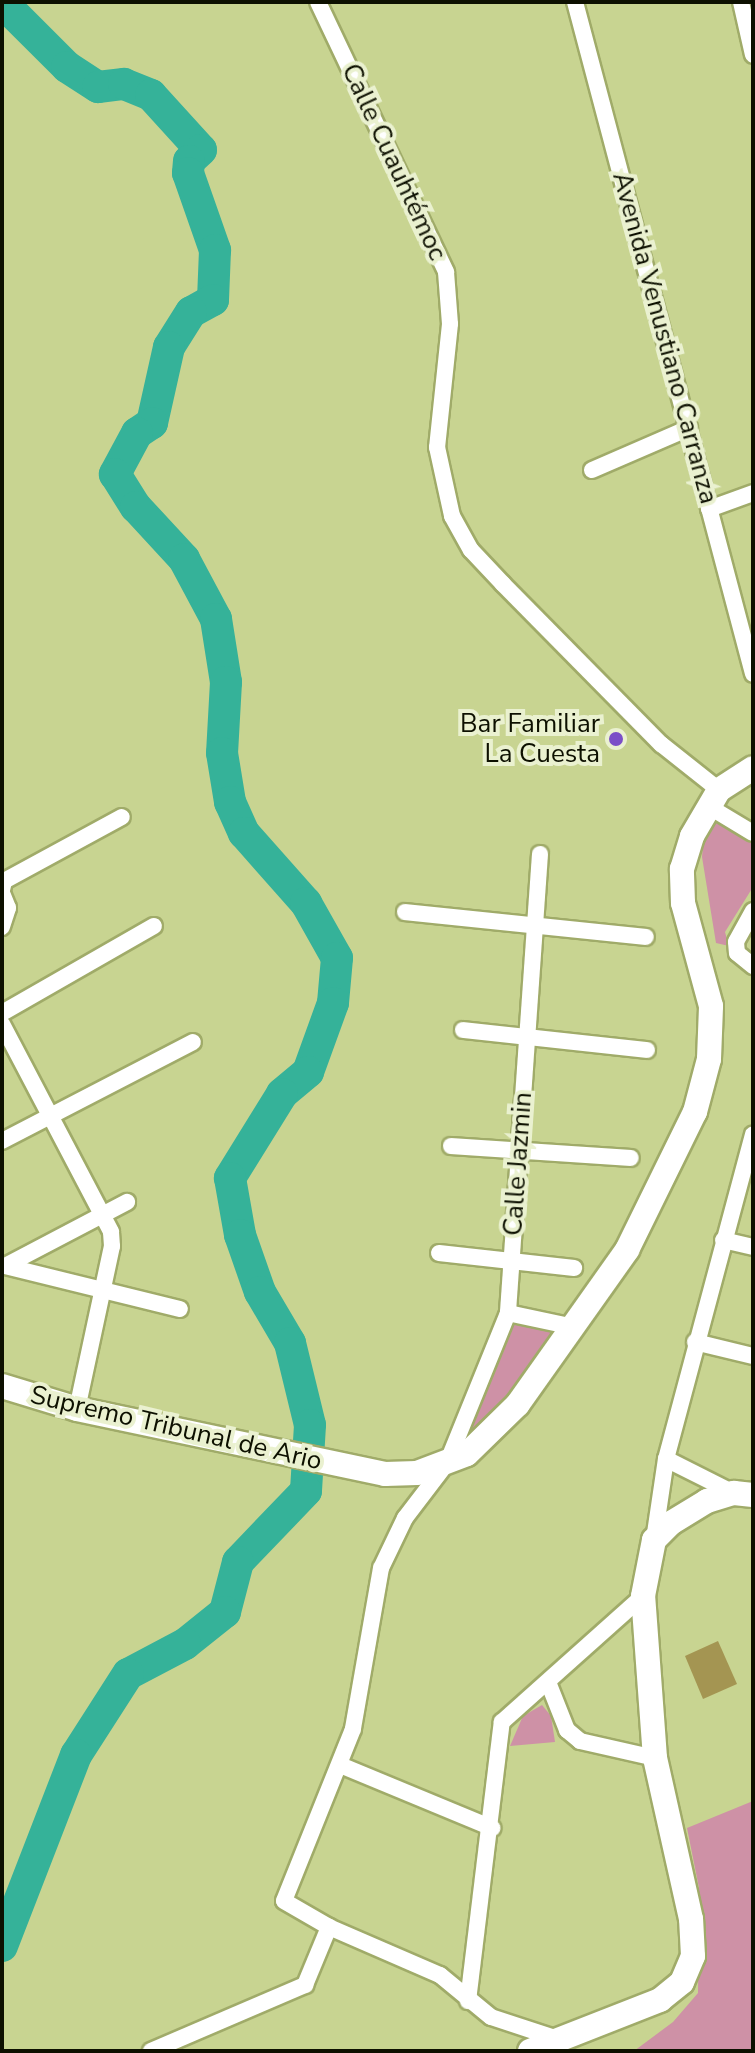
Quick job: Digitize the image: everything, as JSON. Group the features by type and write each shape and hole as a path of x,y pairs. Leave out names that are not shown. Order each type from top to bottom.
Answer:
{"street":[{"name":"Calle Cuauhtémoc","path":"318,2 446,272 450,324 437,447 452,516 471,550 503,584 714,798 753,833"},
{"name":"Avenida Venustiano Carranza","path":"575,2 753,674"},
{"path":"741,2 753,55"},
{"path":"592,470 689,428"},
{"path":"709,509 753,493"},
{"path":"714,798 753,768"},
{"name":"Supremo Tribunal de Ario","path":"2,1386 77,1409 351,1468 417,1473 467,1454 518,1404 627,1250 695,1112 709,1059 711,1006 683,903 682,869 714,798"},
{"path":"2,927 8,908 2,892 4,881 122,817"},
{"name":"Calle Jazmin","path":"329,1927 284,1901 353,1729 381,1568 405,1518 447,1463 508,1313 540,854"},
{"path":"753,911 736,942 737,953 753,966"},
{"path":"405,912 646,937"},
{"path":"2,1013 154,926"},
{"path":"2,1024 105,1217 112,1246 77,1409"},
{"path":"463,1030 647,1050"},
{"path":"2,1141 193,1042"},
{"path":"530,2051 563,2041 660,2000 682,1982 693,1956 691,1919 655,1758 643,1596 666,1459 695,1342 753,1139"},
{"path":"451,1146 631,1158"},
{"path":"127,1202 105,1217 5,1266 180,1309"},
{"path":"723,1240 753,1247"},
{"path":"439,1253 574,1268"},
{"path":"508,1313 574,1327"},
{"path":"695,1342 753,1356"},
{"path":"666,1459 744,1494"},
{"path":"654,1540 707,1501 744,1494"},
{"path":"468,2001 492,1828 494,1756 502,1722 643,1596"},
{"path":"548,1682 567,1730 580,1741 655,1758"},
{"path":"340,1765 492,1828"},
{"path":"151,2051 192,2044 305,1985 329,1927 440,1975 491,2017 563,2041"}],"shaded area":[{"path":"714,815 753,843 753,887 725,932 729,946 716,943 702,857 704,834"},
{"path":"515,1317 561,1330 510,1397 461,1444"},
{"path":"542,1705 551,1716 555,1742 510,1746 523,1716"},
{"path":"753,1801 753,2051 634,2051 673,2022 698,1993 699,1888 687,1828"}],"building":[{"path":"718,1641 737,1684 703,1699 685,1656"}],"waterway":[{"path":"2,2 67,67 98,87 124,84 151,95 201,150 189,161 188,173 215,250 213,300 191,312 169,347 152,423 137,433 115,474 136,507 184,559 216,619 226,682 222,753 230,802 244,833 306,903 337,958 333,1003 308,1072 282,1094 230,1178 240,1235 260,1292 290,1343 310,1425 306,1491 238,1562 225,1612 185,1644 128,1674 76,1755 2,1946"}],"place":[{"name":"Bar Familiar La Cuesta","path":"616,739"}]}
